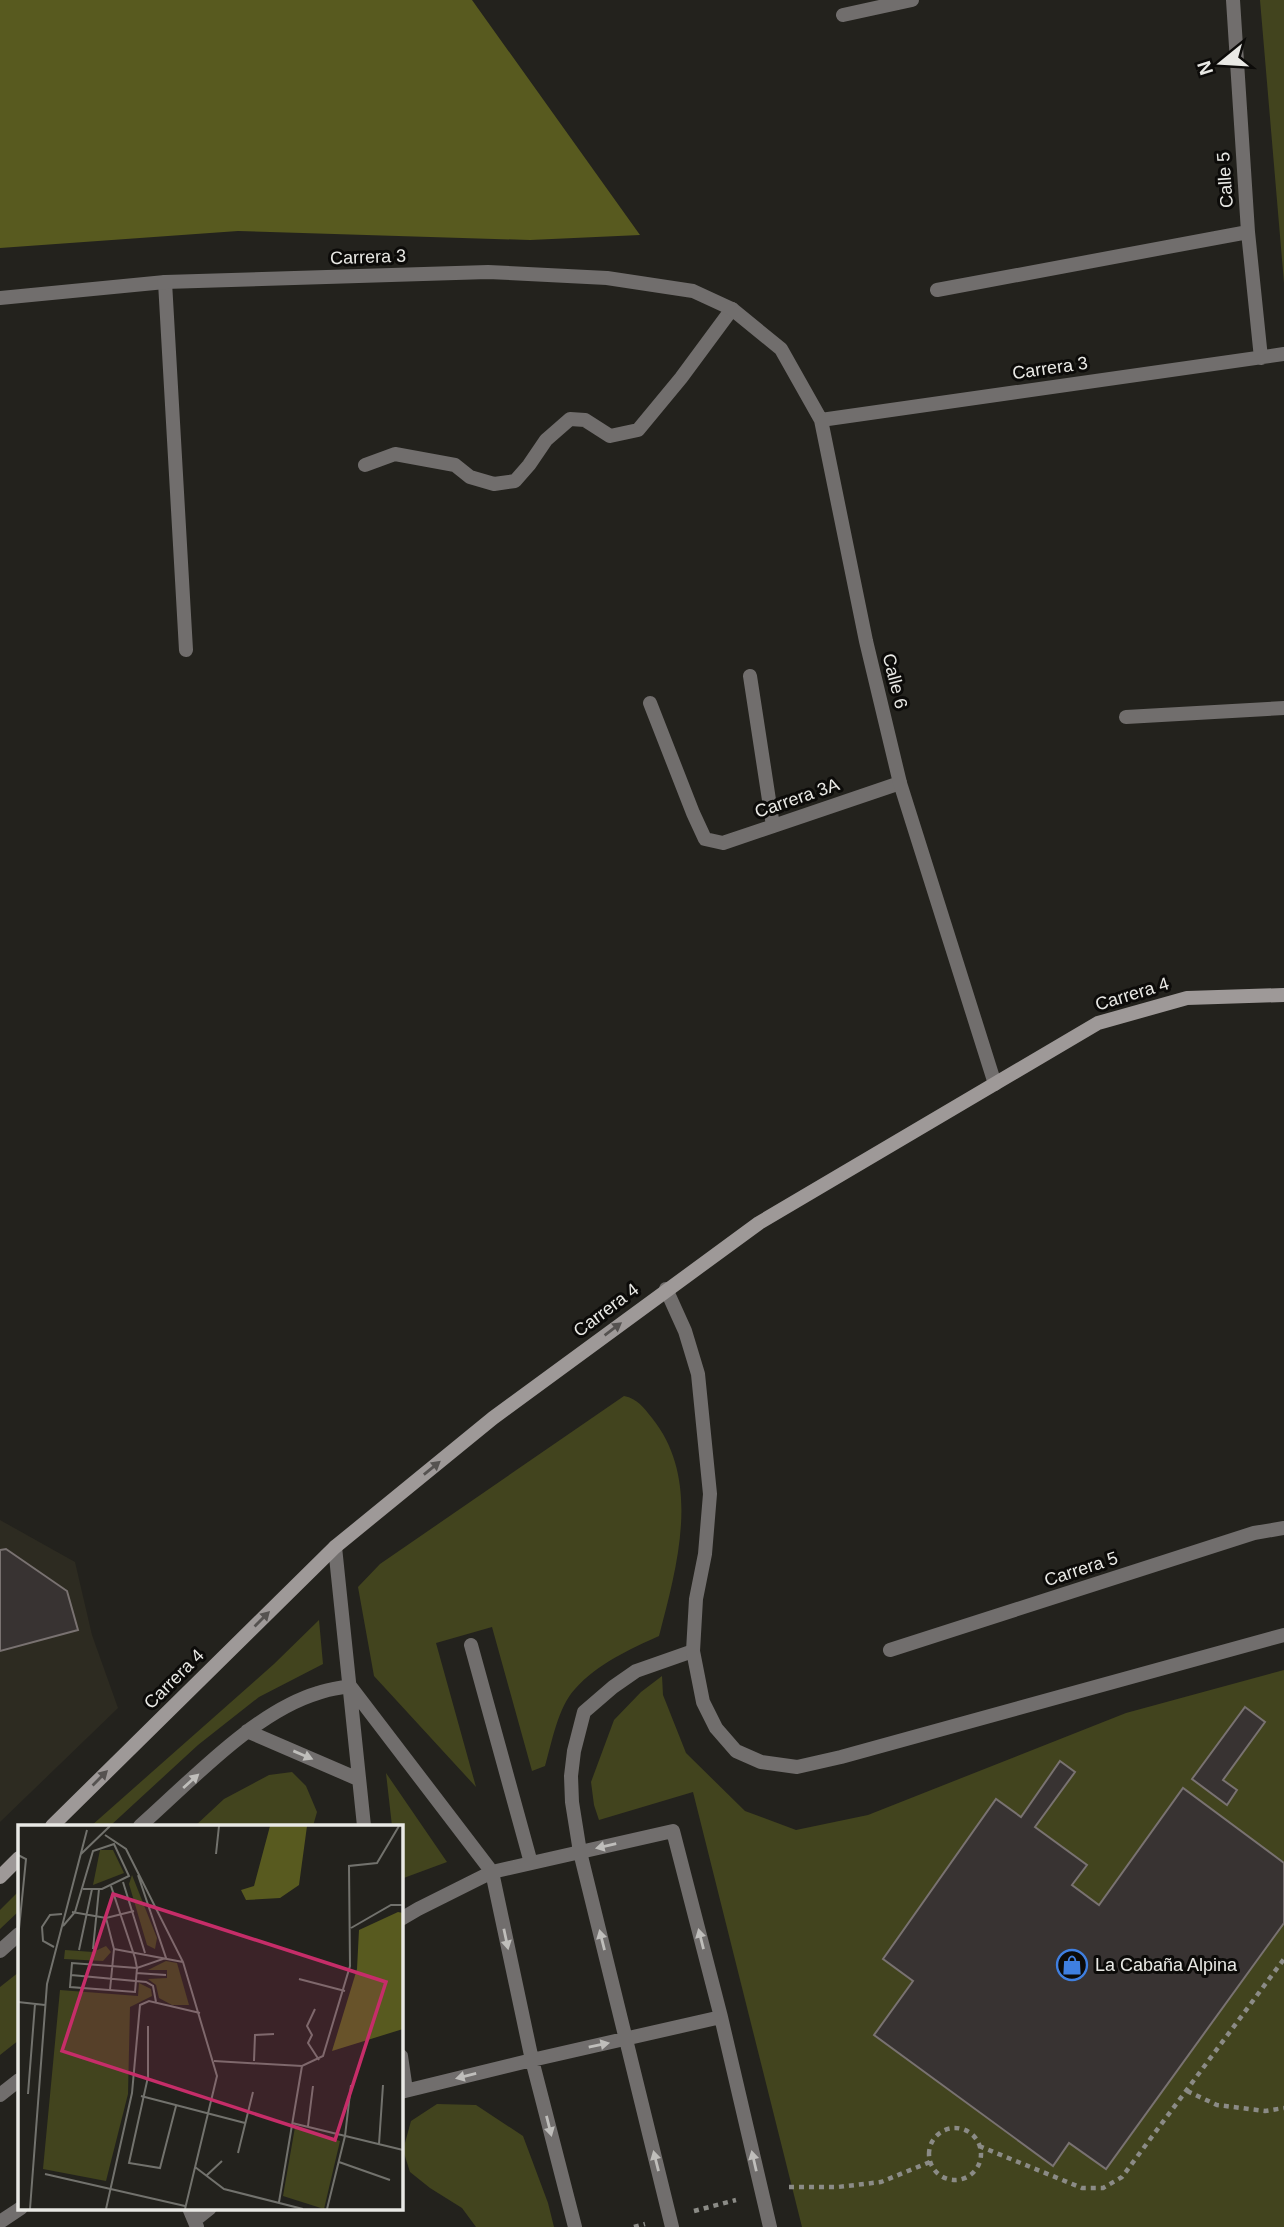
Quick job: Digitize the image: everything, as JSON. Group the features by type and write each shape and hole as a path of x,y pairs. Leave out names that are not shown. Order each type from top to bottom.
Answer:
{"main road":[{"name":"Carrera 4","path":"53,1825 335,1547 493,1418 759,1223 1098,1023 1187,998 1284,995"},
{"path":"0,1877 18,1859"}],"street":[{"path":"842,15 912,0"},
{"name":"Calle 5","path":"1233,0 1248,232 1261,358"},
{"path":"937,290 1248,232"},
{"name":"Carrera 3","path":"0,298 165,282 488,272 619,280 693,292 732,309"},
{"path":"165,282 186,650"},
{"path":"365,465 395,454 455,465 470,477 494,484 515,481 546,440 570,419 585,420 610,436 638,430 732,309"},
{"name":"Calle 6","path":"732,309 781,349 821,420 866,642 900,783 995,1084"},
{"name":"Carrera 3","path":"821,420 1284,354"},
{"path":"750,676 773,826"},
{"name":"Carrera 3A","path":"650,702 705,838 723,843 900,783"},
{"path":"1126,717 1284,708"},
{"path":"666,1289 685,1331 698,1374 710,1494 705,1554 696,1599 693,1651 703,1702 716,1728 736,1751 761,1762 797,1767 1284,1635"},
{"name":"Carrera 5","path":"890,1650 1254,1533 1284,1528"},
{"path":"335,1547 364,1825"},
{"path":"471,1645 531,1863"},
{"path":"672,2227 580,1852 571,1776 584,1712 612,1686 636,1671 693,1651"},
{"path":"141,1825 247,1731 307,1697 350,1686"},
{"path":"350,1686 492,1872 532,2060 575,2227"},
{"path":"247,1731 358,1779"},
{"path":"402,1918 492,1872 673,1831 721,2017 770,2227"},
{"path":"0,1951 18,1935"},
{"path":"402,2074 403,2091 721,2017"},
{"path":"0,2095 18,2081"},
{"path":"0,2222 18,2210"}],"path":[{"path":"979,2146 979,2163 975,2171 960,2180 943,2177 936,2172 929,2157 929,2148 938,2134 953,2128 969,2132 979,2146 1082,2188 1103,2188 1122,2177 1284,1959"},
{"path":"1187,2091 1217,2105 1265,2111 1284,2108"}],"shaded area":[{"path":"0,0 472,0 640,235 530,240 238,231 0,248"},
{"path":"0,1520 75,1562 92,1635 118,1708 0,1822"}],"green space":[{"path":"1260,0 1284,0 1284,283"},
{"path":"624,1396 643,1407 667,1442 677,1469 681,1496 678,1553 659,1636 604,1665 575,1689 560,1715 545,1766 532,1771 492,1627 436,1643 476,1787 374,1676 358,1587 380,1564"},
{"path":"319,1620 323,1664 259,1697 198,1745 111,1825 92,1825 274,1664"},
{"path":"1284,1670 1284,2227 802,2227 693,1792 599,1820 591,1782 614,1720 641,1692 662,1676 663,1695 686,1753 745,1811 796,1830 868,1815 1126,1713"},
{"path":"292,1772 306,1786 317,1812 313,1825 196,1825 224,1799 269,1775"},
{"path":"386,1773 447,1862 402,1879 402,1825 392,1825"},
{"path":"18,1892 18,1912 0,1929 0,1910"},
{"path":"18,1973 18,2041 0,2055 0,1987"},
{"path":"437,2104 476,2105 523,2136 554,2227 476,2227 462,2208 410,2172 403,2150 411,2121"}],"building":[{"path":"6,1549 67,1591 78,1630 0,1651 0,1550"},
{"path":"1245,1707 1265,1722 1223,1780 1237,1790 1227,1805 1192,1779"},
{"name":"La Cabaña Alpina","path":"1060,1761 1075,1772 1035,1827 1087,1865 1072,1885 1099,1905 1183,1788 1284,1863 1284,1923 1106,2169 1069,2143 1053,2166 874,2035 913,1981 883,1959 996,1799 1021,1817"}],"place":[{"name":"La Cabaña Alpina","path":"1072,1965"}]}
